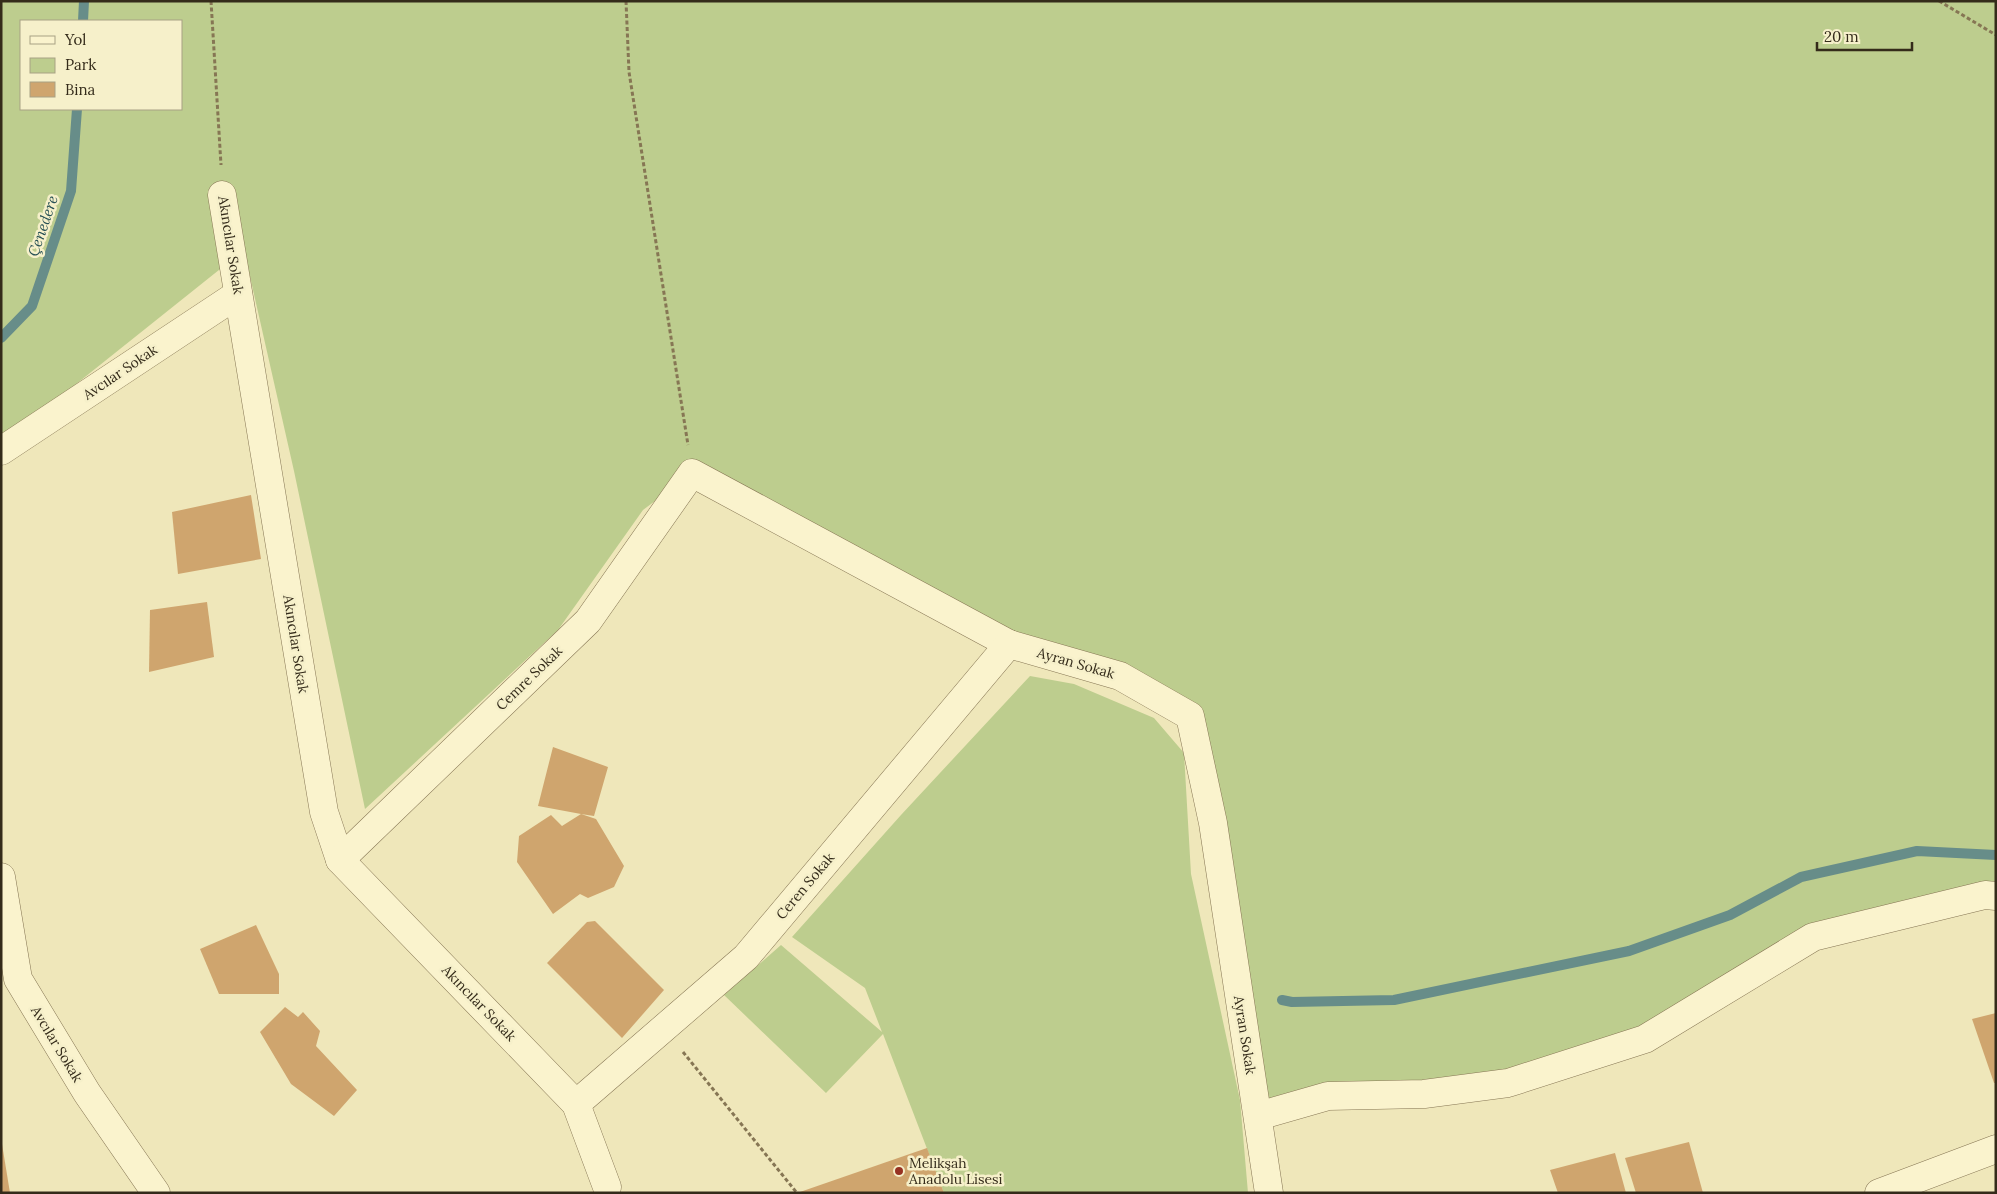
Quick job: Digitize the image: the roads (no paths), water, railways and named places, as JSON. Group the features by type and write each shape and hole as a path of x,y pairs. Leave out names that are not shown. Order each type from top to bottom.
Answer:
{"street":[{"name":"Akıncılar Sokak","path":"222,195 324,812 340,860 576,1104 603,1191"},
{"name":"Avcılar Sokak","path":"1,451 238,294"},
{"name":"Cemre Sokak","path":"340,860 588,621 692,473"},
{"name":"Ayran Sokak","path":"692,473 1009,644 1120,676 1190,716 1214,823 1269,1193"},
{"name":"Ceren Sokak","path":"576,1104 746,957 1009,644"},
{"name":"Avcılar Sokak","path":"1,877 18,979 87,1093 156,1193"},
{"path":"1258,1116 1328,1096 1424,1094 1508,1083 1645,1039 1813,937 1985,895 1996,896"},
{"path":"1879,1193 1996,1149"}],"waterway":[{"name":"Çenedere","path":"83,20 84,1"},
{"name":"Çenedere","path":"1,338 32,306 71,191 77,110"},
{"path":"1282,1000 1292,1002 1394,1000 1629,951 1730,915 1801,877 1917,851 1996,855"}],"place":[{"name":"Melikşah Anadolu Lisesi","path":"899,1171"}]}
